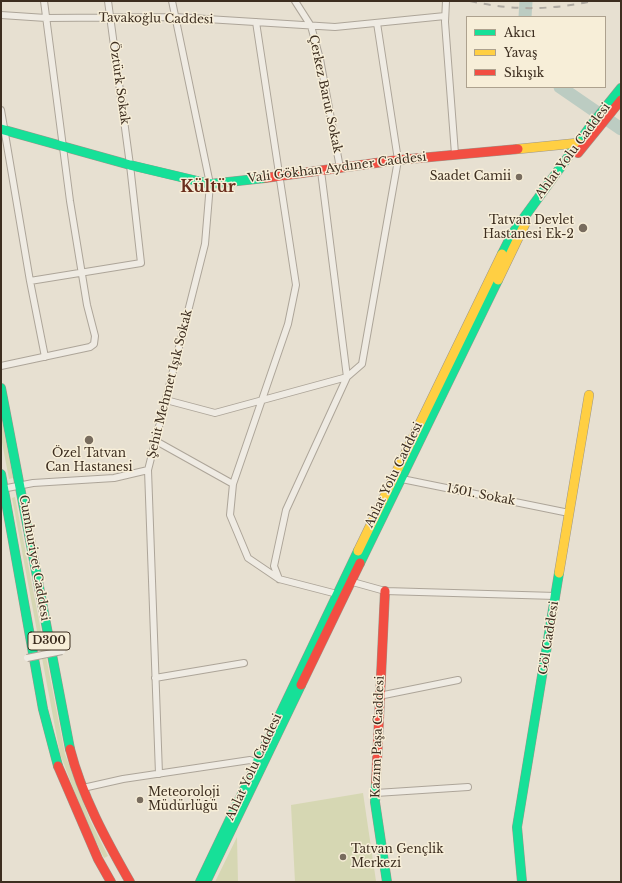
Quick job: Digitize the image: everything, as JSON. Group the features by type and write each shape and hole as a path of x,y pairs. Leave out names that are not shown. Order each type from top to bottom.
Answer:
{"main road":[{"name":"Ahlat Yolu Caddesi","path":"200,882 259,764 516,227 608,109 621,88"},
{"name":"Ahlat Yolu Caddesi","path":"608,109 621,100"},
{"name":"Vali Gökhan Aydıner Caddesi","path":"3,129 130,165 210,184 398,160 455,154 580,145"},
{"name":"Cumhuriyet Caddesi","path":"1,388 21,485 61,707 72,755 83,788 114,854 114,878"},
{"name":"Göl Caddesi","path":"522,882 517,827 589,395"},
{"name":"Cumhuriyet Caddesi","path":"1,474 2,489 43,708 59,772 80,820 114,878 130,882"},
{"name":"Kazım Paşa Caddesi","path":"385,591 375,802 387,882"},
{"name":"Ahlat Yolu Caddesi","path":"206,882 259,764"}],"street":[{"path":"1,366 90,348 94,344 95,336 86,305 44,1"},
{"name":"Öztürk Sokak","path":"81,272 141,263 130,165 108,1"},
{"name":"Şehit Mehmet Işık Sokak","path":"159,774 148,470 206,244 210,184 172,1"},
{"name":"Çerkez Barut Sokak","path":"295,1 311,26 320,59 340,168"},
{"path":"446,1 445,16 455,154"},
{"name":"Tavakoğlu Caddesi","path":"1,15 46,18 175,17 335,27 445,16"},
{"path":"256,22 296,285 288,324 233,484 230,515 248,558 278,579 340,595"},
{"path":"278,579 274,566 286,510 347,377 362,364 398,160 377,23"},
{"path":"1,110 3,129 30,281 46,357"},
{"path":"321,171 347,377"},
{"path":"30,281 81,272"},
{"path":"166,400 215,413 347,377"},
{"path":"156,441 233,484"},
{"path":"2,489 21,485 114,478 148,470"},
{"name":"1501. Sokak","path":"396,478 569,513"},
{"path":"347,581 385,591 556,596"},
{"path":"27,658 62,652"},
{"path":"155,678 244,663"},
{"path":"379,696 458,680"},
{"path":"83,788 159,774 250,760 259,764"},
{"path":"376,794 468,787"}],"green space":[{"path":"1,415 13,478 9,479 1,437"},
{"path":"15,497 65,754 90,820 108,856 104,858 86,821 60,754 12,498"},
{"path":"363,793 376,881 295,882 291,805"},
{"path":"237,837 238,882 215,882"}],"waterway":[{"path":"525,16 526,1"},
{"path":"561,88 621,129"}],"railway":[{"path":"470,1 517,8 547,8 593,1"}],"traffic: fast":[{"path":"502,254 512,234 592,124 621,88"},
{"path":"1,129 130,165 210,184 265,178"},
{"path":"360,563 498,280"},
{"path":"1,388 70,749"},
{"path":"1,474 43,709 58,766"},
{"path":"200,882 358,551"},
{"path":"522,882 517,827 559,573"},
{"path":"206,882 301,685"},
{"path":"376,783 375,802 387,882"}],"traffic: slow":[{"path":"518,149 578,143 581,146"},
{"path":"498,280 525,224"},
{"path":"358,551 502,254"},
{"path":"559,573 589,395"}],"traffic: jam":[{"path":"578,153 621,100"},
{"path":"265,178 398,160 518,149"},
{"path":"301,685 360,563"},
{"path":"376,783 385,591"},
{"path":"70,749 88,801 112,850 130,882"},
{"path":"58,766 98,859 111,882"}],"place":[{"name":"Saadet Camii","path":"519,177"},
{"name":"Tatvan Devlet Hastanesi Ek-2","path":"583,228"},
{"name":"Özel Tatvan Can Hastanesi","path":"89,440"},
{"name":"Meteoroloji Müdürlüğü","path":"140,800"},
{"name":"Tatvan Gençlik Merkezi","path":"343,857"}],"district":[{"name":"Kültür","path":"208,187"}]}
